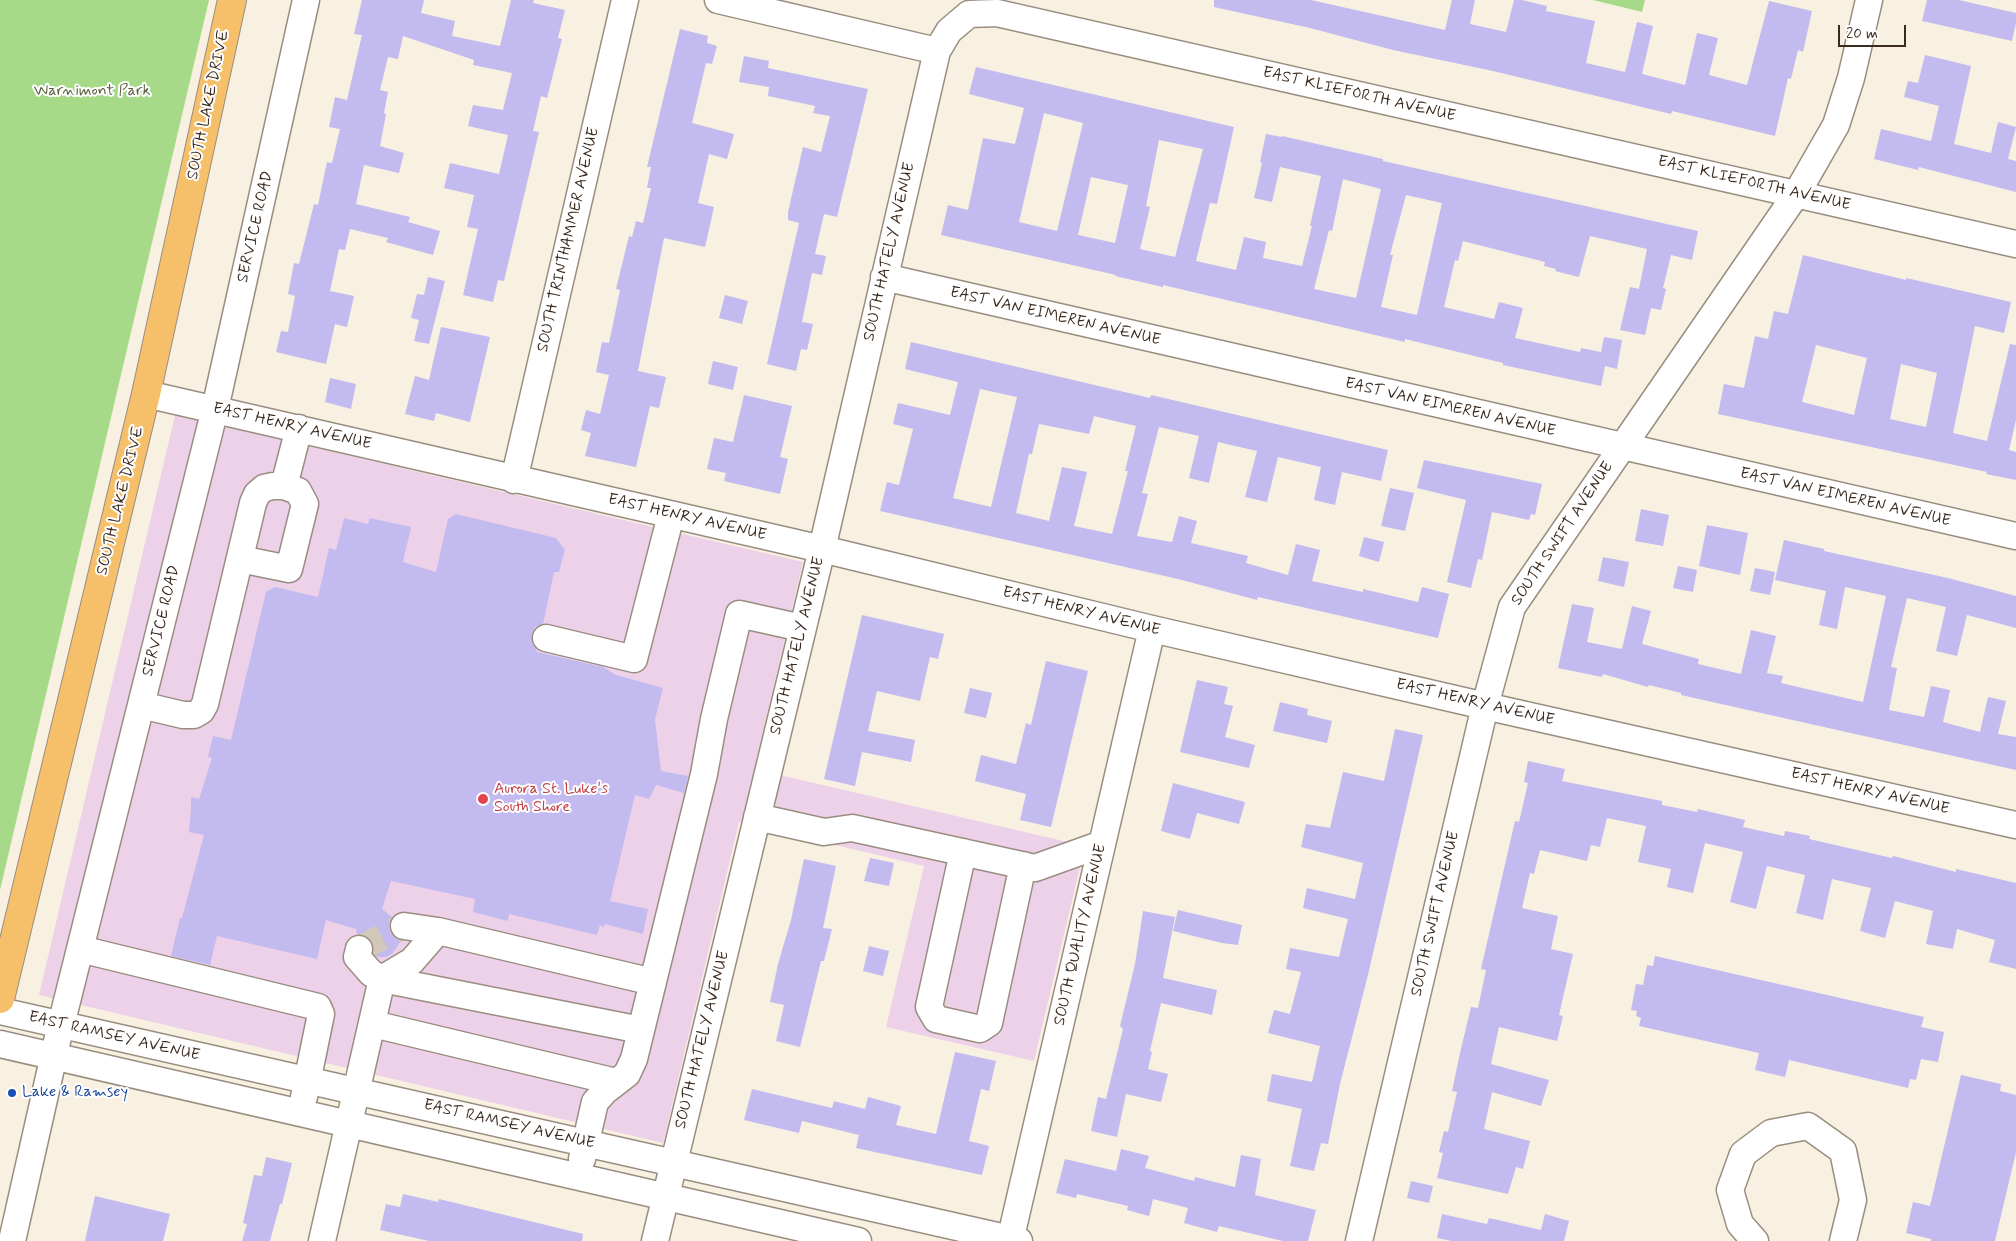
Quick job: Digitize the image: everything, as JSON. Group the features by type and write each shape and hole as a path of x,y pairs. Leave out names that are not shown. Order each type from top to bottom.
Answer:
{"main road":[{"name":"SOUTH LAKE DRIVE","path":"0,999 146,394 232,0"}],"street":[{"name":"SERVICE ROAD","path":"12,1241 61,1025 215,409 306,0"},
{"name":"SOUTH TRINTHAMMER AVENUE","path":"514,480 625,0"},
{"path":"718,0 937,51"},
{"name":"SOUTH SWIFT AVENUE","path":"1359,1241 1485,706 1512,607 1796,193 1836,125 1851,78 1869,0"},
{"name":"EAST KLIEFORTH AVENUE","path":"937,51 949,30 968,14 997,14 2016,244"},
{"name":"SOUTH HATELY AVENUE","path":"655,1241 822,549 937,51"},
{"name":"EAST VAN EIMEREN AVENUE","path":"884,277 2016,536"},
{"name":"EAST HENRY AVENUE","path":"146,394 299,428 514,480 822,549 1152,629 1485,706 2016,825"},
{"path":"284,486 299,428"},
{"path":"141,705 184,715 194,715 201,711 205,704 253,502 257,494 264,488 284,486 298,491 305,504 289,569 240,559"},
{"path":"546,638 634,659 672,515"},
{"path":"578,1177 595,1102 626,1074 634,1059 704,774 714,719 739,614 802,628"},
{"name":"SOUTH QUALITY AVENUE","path":"1013,1240 1152,629"},
{"path":"757,817 824,832 852,828 1035,868 1102,844"},
{"path":"963,852 929,1007 936,1019 980,1029 989,1023 1024,865"},
{"path":"404,926 438,931 653,982"},
{"path":"322,1241 358,1091 382,979 412,961 438,931"},
{"path":"80,949 318,1007 321,1014 300,1112"},
{"path":"359,949 357,957 371,973 382,979 641,1030"},
{"name":"EAST RAMSEY AVENUE","path":"0,1011 1013,1240"},
{"path":"373,1024 616,1082"},
{"name":"EAST RAMSEY AVENUE","path":"0,1044 858,1241"},
{"path":"1755,1241 1740,1224 1730,1190 1743,1154 1771,1133 1808,1126 1843,1151 1853,1200 1843,1241"}],"shaded area":[{"name":"Aurora St. Luke's South Shore","path":"175,415 803,562 754,769 1085,846 1034,1061 886,1027 924,866 739,822 663,1143 39,995"}],"green space":[{"name":"Warnimont Park","path":"0,0 209,0 0,890"},
{"path":"1593,0 1645,0 1642,12"}],"building":[{"path":"362,0 424,0 421,13 455,21 452,36 500,46 511,0 534,0 533,3 565,10 558,38 562,39 547,98 541,96 533,131 539,132 504,281 498,280 493,302 463,295 478,229 467,227 474,195 444,188 450,163 499,174 508,135 468,126 473,105 503,110 512,73 473,65 474,60 403,36 398,59 388,57 380,90 388,92 380,146 404,153 399,173 364,165 356,204 410,217 408,222 440,231 433,255 386,242 388,238 350,229 345,250 339,249 330,291 354,296 347,327 335,324 326,364 276,352 281,331 288,332 295,296 288,294 294,263 299,264 314,204 318,205 327,162 332,163 340,129 329,127 335,97 347,100 362,35 354,34"},
{"path":"1214,0 1311,0 1445,30 1452,0 1475,0 1470,24 1506,32 1514,0 1522,0 1547,6 1546,11 1595,21 1586,63 1625,72 1637,22 1653,26 1642,74 1685,85 1697,33 1718,38 1709,75 1747,85 1769,1 1812,11 1803,52 1798,50 1791,79 1788,78 1775,136 1672,111 1671,114 1214,7"},
{"path":"1927,0 1959,0 2016,13 2012,41 1922,21"},
{"path":"680,29 708,36 707,43 717,46 712,64 706,63 692,123 734,134 727,159 709,154 698,203 714,207 705,247 664,238 638,371 666,377 659,408 650,406 636,467 585,456 591,433 581,430 586,410 600,414 609,375 596,372 602,342 609,343 620,290 616,289 629,236 632,237 636,221 643,223 651,188 647,188 651,167 647,167"},
{"path":"1925,55 1971,66 1954,144 1991,153 1998,122 2016,127 2008,159 2016,161 2016,192 1919,167 1918,170 1874,159 1881,129 1931,141 1939,106 1904,97 1908,81 1918,83"},
{"path":"744,56 769,61 768,68 868,89 837,217 824,214 815,254 826,256 822,275 812,273 802,322 813,324 807,350 801,349 796,371 767,364 799,223 788,220 788,212 803,147 821,152 830,116 813,113 815,106 768,96 769,87 739,82"},
{"path":"976,67 1234,127 1217,204 1210,203 1196,261 1236,270 1244,237 1266,242 1263,258 1302,266 1312,226 1310,226 1321,176 1280,167 1272,202 1254,198 1266,134 1282,136 1383,159 1383,161 1698,231 1692,260 1671,255 1663,288 1666,289 1661,310 1651,308 1645,335 1620,330 1630,287 1639,289 1647,249 1590,236 1579,277 1555,271 1556,269 1544,266 1545,262 1463,241 1458,261 1455,260 1444,307 1494,319 1499,302 1523,308 1515,338 1580,352 1581,348 1601,352 1604,337 1622,340 1617,369 1605,366 1601,386 1503,365 1503,363 1405,339 1405,342 1163,285 1163,287 1115,276 941,235 948,205 968,210 983,138 1015,144 1024,108 969,94","holes":["1044,113 1083,123 1057,231 1019,222","1159,140 1203,149 1175,257 1140,249 1150,207 1146,206","1091,177 1128,185 1115,243 1078,235","1343,179 1381,189 1356,298 1314,289 1329,230 1332,231","1406,195 1442,203 1417,315 1381,307 1393,255 1390,255"]},
{"path":"1803,255 1906,280 1906,278 2011,302 2004,333 1975,326 1953,433 1987,441 2010,344 2016,345 2016,420 2009,450 2016,452 2016,480 1986,474 1987,472 1718,414 1724,384 1744,388 1755,336 1768,339 1774,311 1788,314","holes":["1816,345 1867,358 1854,415 1802,402","1901,364 1937,373 1926,427 1890,419"]},
{"path":"428,277 445,281 429,344 414,341 419,320 411,318 417,294 424,295"},
{"path":"725,295 748,301 742,324 719,318"},
{"path":"441,327 490,337 470,422 436,413 434,421 405,414 415,376 429,380"},
{"path":"911,342 1150,398 1151,395 1388,450 1381,481 1342,472 1335,505 1314,500 1321,467 1278,457 1267,502 1245,497 1257,451 1218,442 1209,483 1189,478 1199,436 1159,427 1142,493 1148,494 1137,536 1172,542 1179,516 1197,521 1191,543 1248,556 1246,563 1288,575 1296,544 1320,550 1312,581 1363,592 1363,589 1418,602 1422,587 1449,594 1438,638 1258,597 1257,600 1178,579 880,511 887,482 899,485 913,429 893,424 898,403 950,415 958,382 905,369","holes":["980,389 1017,397 991,507 953,498","1094,416 1136,426 1125,471 1128,471 1112,534 1074,526 1087,472 1062,467 1049,521 1016,513 1029,454 1032,454 1039,424 1089,434"]},
{"path":"713,361 738,367 733,390 708,384"},
{"path":"330,378 356,384 351,409 325,402"},
{"path":"744,395 792,406 780,457 788,459 780,494 724,481 726,473 707,469 714,438 733,442"},
{"path":"1424,460 1542,484 1535,515 1531,514 1529,520 1492,512 1482,560 1478,559 1471,588 1447,582 1466,500 1417,488"},
{"path":"1390,488 1414,493 1405,531 1381,526"},
{"path":"1641,509 1669,515 1663,546 1635,541"},
{"path":"456,514 556,538 565,550 559,572 554,572 543,624 535,627 532,634 532,642 537,652 603,667 616,675 663,688 655,719 661,771 688,776 684,793 656,785 649,799 635,795 610,901 648,909 643,934 605,924 604,927 600,925 597,935 509,914 508,921 473,912 475,899 391,881 382,909 392,917 389,924 390,932 401,941 392,954 386,957 377,957 373,953 373,945 370,939 357,934 356,929 326,920 317,959 217,936 210,965 171,956 204,835 189,832 191,797 199,799 212,758 208,757 213,736 231,740 266,592 275,587 318,597 329,548 336,550 344,518 368,524 370,518 411,527 403,562 436,572 448,519"},
{"path":"1707,525 1748,533 1740,575 1699,566"},
{"path":"1364,537 1384,542 1379,562 1359,556"},
{"path":"1784,540 1824,549 1824,551 1948,578 2016,596 2016,628 1967,615 1957,656 1936,651 1946,607 1907,598 1891,667 1897,668 1889,710 1924,717 1931,686 1950,690 1943,722 1980,732 1988,697 2006,701 1998,734 2016,737 2016,770 1681,695 1681,693 1649,685 1648,687 1603,674 1602,677 1558,668 1572,604 1594,608 1587,642 1622,649 1632,606 1651,611 1642,644 1699,659 1698,664 1741,674 1751,630 1776,636 1767,673 1783,676 1781,683 1863,702 1886,596 1845,587 1837,629 1819,625 1826,591 1775,580"},
{"path":"1603,557 1629,562 1624,587 1598,581"},
{"path":"1678,566 1697,570 1693,592 1673,588"},
{"path":"1755,568 1775,572 1770,595 1750,591"},
{"path":"862,615 944,634 938,659 930,657 920,701 877,691 868,731 915,740 911,762 862,752 855,786 824,779"},
{"path":"1046,661 1088,671 1051,827 1020,820 1026,794 975,781 981,755 1016,764 1026,723 1031,725"},
{"path":"1197,680 1228,687 1224,704 1233,706 1225,737 1255,745 1249,768 1180,752"},
{"path":"970,688 992,693 986,718 964,713"},
{"path":"1280,702 1308,709 1307,715 1332,721 1327,743 1273,731"},
{"path":"1395,729 1423,735 1368,975 1340,1084 1328,1144 1321,1143 1314,1171 1290,1166 1302,1109 1267,1101 1272,1074 1312,1082 1320,1046 1268,1033 1274,1010 1290,1014 1301,972 1286,969 1290,948 1339,957 1348,919 1303,908 1307,888 1355,899 1363,863 1301,847 1306,824 1330,828 1343,772 1384,781"},
{"path":"1528,761 1565,769 1562,781 1662,801 1662,805 1697,812 1698,809 1745,820 1743,827 1784,836 1785,831 1810,836 1809,839 1892,858 1893,856 1956,872 1956,869 2016,883 2016,969 1989,962 1995,940 1957,929 1953,949 1926,944 1933,911 1895,901 1885,938 1860,931 1871,888 1832,879 1823,920 1796,913 1805,875 1767,866 1756,909 1730,902 1743,852 1705,843 1693,893 1667,887 1671,869 1638,862 1646,826 1607,818 1600,847 1591,845 1587,861 1540,850 1534,874 1530,873 1522,908 1558,916 1551,949 1573,954 1559,1015 1563,1016 1557,1041 1499,1027 1491,1064 1549,1080 1541,1106 1492,1092 1484,1129 1530,1141 1523,1169 1516,1167 1508,1194 1437,1178 1443,1153 1439,1152 1444,1131 1448,1132 1457,1092 1452,1091 1460,1053 1471,1007 1478,1008 1486,970 1481,969 1515,821 1519,822 1528,783 1524,782"},
{"path":"1173,783 1245,802 1239,824 1197,813 1190,839 1161,831"},
{"path":"870,858 894,863 889,886 864,881"},
{"path":"804,859 836,866 823,928 832,929 824,961 821,961 800,1047 776,1041 784,1005 770,1002"},
{"path":"1178,910 1242,925 1238,945 1173,931"},
{"path":"1143,911 1175,917 1163,978 1217,990 1212,1015 1161,1003 1150,1051 1152,1052 1148,1069 1168,1074 1161,1102 1126,1094 1117,1137 1091,1131 1098,1097 1106,1099 1123,1029 1120,1026 1135,964"},
{"path":"869,946 889,951 883,976 863,971"},
{"path":"1655,956 1924,1017 1921,1027 1944,1032 1938,1062 1921,1059 1916,1080 1910,1079 1908,1088 1789,1060 1785,1077 1755,1070 1759,1053 1639,1026 1641,1018 1636,1016 1637,1011 1631,1010 1636,984 1643,985 1647,965 1653,966"},
{"path":"955,1052 996,1061 989,1091 981,1089 969,1141 989,1146 982,1175 856,1148 859,1135 802,1121 799,1133 744,1120 752,1089 832,1108 834,1101 865,1109 868,1097 901,1106 896,1125 936,1134"},
{"path":"1961,1075 2001,1084 2000,1091 2016,1095 2016,1152 1995,1241 1931,1241 1931,1239 1906,1233 1913,1202 1930,1206"},
{"path":"1121,1149 1149,1156 1145,1168 1194,1181 1195,1177 1235,1187 1241,1155 1261,1159 1255,1195 1316,1210 1308,1241 1283,1241 1219,1226 1217,1232 1184,1223 1188,1208 1153,1199 1149,1216 1127,1210 1128,1206 1077,1194 1076,1198 1056,1193 1065,1159 1116,1171"},
{"path":"266,1157 292,1163 282,1204 280,1204 270,1241 242,1241 247,1224 243,1223 254,1175 262,1176"},
{"path":"1411,1181 1433,1186 1429,1203 1407,1198"},
{"path":"403,1194 438,1202 439,1199 583,1234 582,1241 429,1241 380,1230 386,1204 400,1207"},
{"path":"95,1196 170,1214 163,1241 85,1241"},
{"path":"1442,1214 1487,1224 1489,1218 1541,1230 1545,1214 1569,1221 1564,1241 1452,1241 1437,1238"}],"tunnel":[{"path":"359,949 404,926"}],"place":[{"name":"Aurora St. Luke's South Shore","path":"483,799"},
{"name":"Lake & Ramsey","path":"12,1093"}]}
